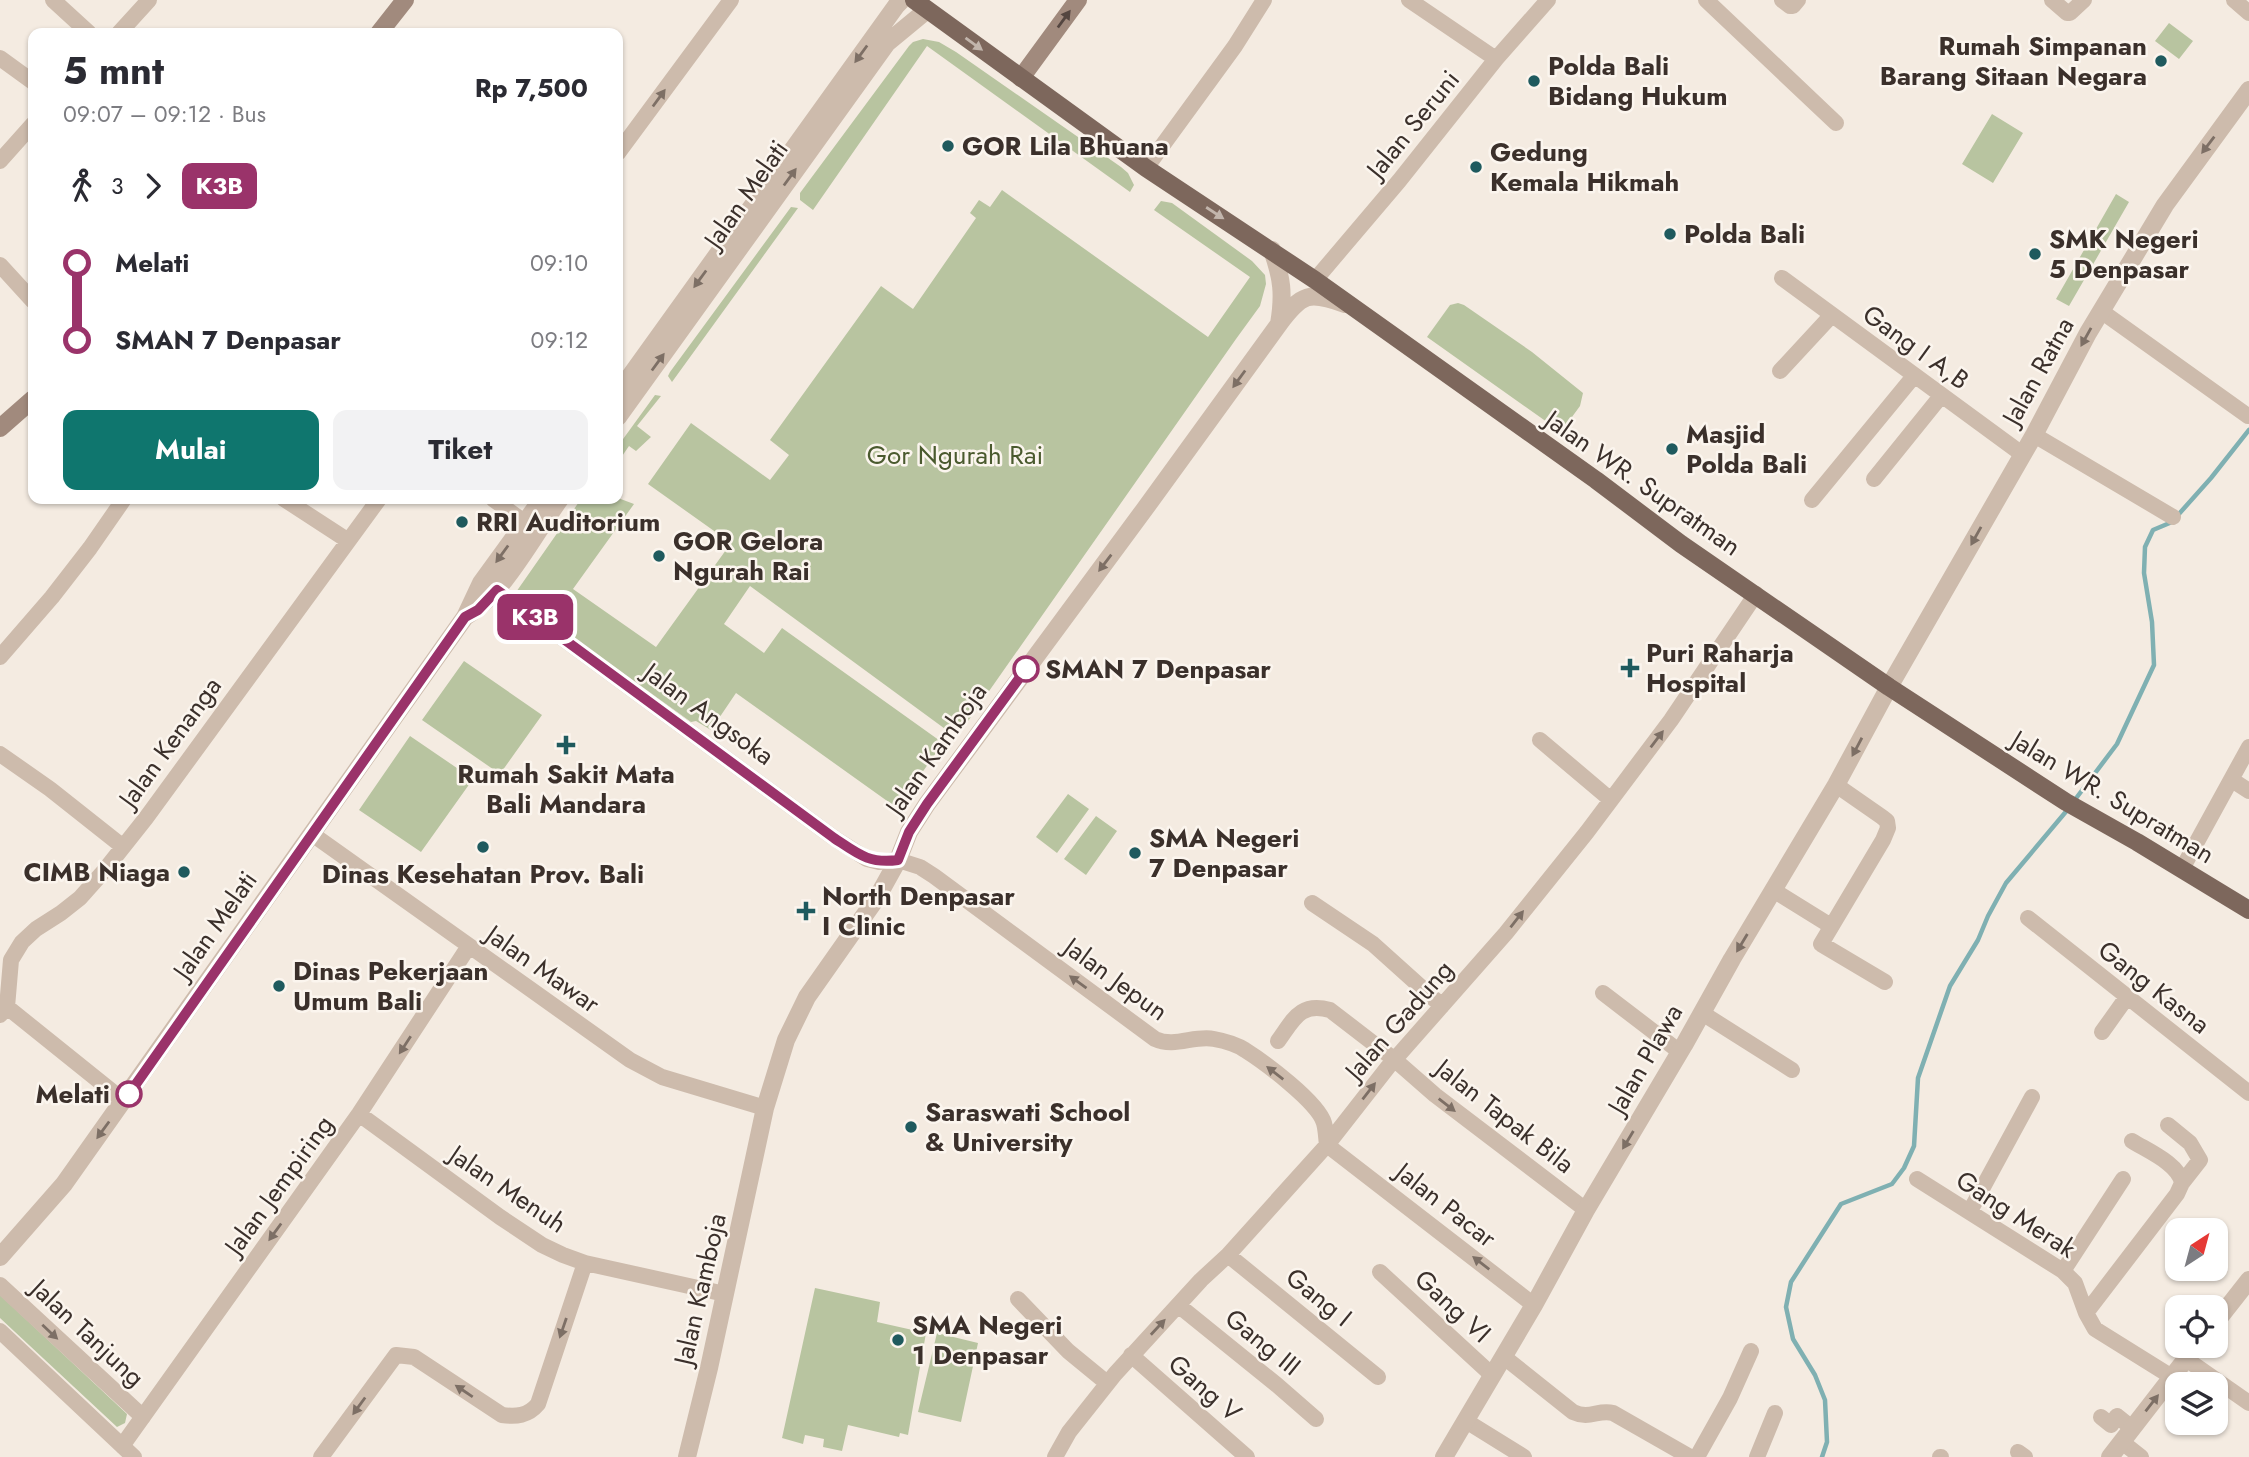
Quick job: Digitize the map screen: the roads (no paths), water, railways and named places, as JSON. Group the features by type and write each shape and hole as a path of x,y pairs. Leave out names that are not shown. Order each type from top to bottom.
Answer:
{"main road":[{"path":"383,28 405,0"},
{"path":"1021,78 1078,0"},
{"name":"Jalan WR. Supratman","path":"920,5 1146,167 1272,250 1450,375 1681,544 1889,687 2066,802 2249,910"},
{"path":"0,428 28,403"}],"street":[{"path":"53,0 84,28"},
{"path":"124,28 149,0"},
{"path":"623,146 731,0"},
{"name":"Jalan Melati","path":"623,386 902,0"},
{"path":"1146,167 1235,46 1264,0"},
{"path":"1409,0 1496,59"},
{"name":"Jalan Seruni","path":"1315,280 1547,0"},
{"path":"1706,0 1836,123"},
{"path":"1782,0 1790,6 1798,0"},
{"path":"2052,0 2067,13 2084,0"},
{"path":"2234,0 2249,13"},
{"name":"Jalan Melati","path":"623,410 887,43 920,5"},
{"path":"0,58 28,78"},
{"name":"Jalan Ratna","path":"1889,687 2034,435 2101,312 2165,205 2248,94"},
{"path":"0,161 28,130"},
{"path":"1272,250 1282,285 1279,324"},
{"path":"0,265 28,296"},
{"name":"Gang I A,B","path":"1782,278 2022,454"},
{"name":"Jalan Kamboja","path":"687,1457 765,1108 786,1040 807,997 878,896 898,860 909,832 927,804 1279,324 1296,304 1305,298 1323,296 1350,305"},
{"path":"2101,312 2248,416"},
{"path":"1780,371 1831,316"},
{"path":"1812,500 1914,376"},
{"path":"1874,479 1941,396"},
{"path":"2034,435 2173,517"},
{"path":"0,657 52,597 121,504"},
{"path":"292,504 347,540"},
{"name":"Jalan Kenanga","path":"124,1101 3,1011 12,960 22,942 80,898 104,871 146,818 375,504"},
{"path":"500,504 531,527"},
{"name":"Jalan Melati","path":"465,617 478,610 497,590 531,527 540,504"},
{"name":"Jalan Melati","path":"0,1257 64,1184 124,1101 465,617 481,583 555,504"},
{"name":"Jalan Angsoka","path":"497,590 855,852 874,861 898,860"},
{"name":"Jalan Gadung","path":"1055,1457 1069,1432 1131,1355 1228,1255 1327,1145 1395,1060 1506,933 1671,720 1756,594"},
{"name":"Jalan Plawa","path":"1444,1457 1836,785 1889,687"},
{"path":"1540,740 1611,800"},
{"path":"2182,869 2249,747"},
{"path":"0,754 50,789 122,846"},
{"path":"2232,780 2249,791"},
{"path":"1836,785 1887,821 1888,828 1821,944 1885,982"},
{"name":"Jalan Mawar","path":"312,834 630,1060 662,1077 765,1108"},
{"name":"Jalan Jepun","path":"898,860 920,867 934,876 1155,1039 1171,1044 1211,1038 1243,1049 1290,1084 1312,1105 1324,1123 1327,1145"},
{"path":"1773,890 1831,926"},
{"path":"1312,903 1373,944 1443,1006"},
{"name":"Gang Kasna","path":"2028,918 2249,1093"},
{"name":"Jalan Jempiring","path":"128,1452 143,1417 359,1114 468,947"},
{"path":"1603,993 1680,1052"},
{"path":"2102,1032 2127,997"},
{"name":"Jalan Tapak Bila","path":"1278,1041 1300,1012 1317,1007 1330,1010 1446,1104 1586,1210"},
{"path":"1702,1013 1792,1070"},
{"path":"1969,1211 2032,1097"},
{"name":"Jalan Menuh","path":"359,1114 542,1245 585,1263 725,1294"},
{"path":"2086,1313 2200,1160 2190,1143 2168,1125"},
{"path":"2132,1141 2171,1166 2178,1173 2182,1184"},
{"name":"Jalan Pacar","path":"1327,1145 1534,1305"},
{"name":"Gang Merak","path":"1917,1179 2063,1271 2075,1283 2095,1329 2165,1373"},
{"path":"2063,1271 2123,1179"},
{"name":"Gang I","path":"1228,1255 1378,1377"},
{"path":"321,1457 396,1355 414,1357 502,1415 518,1416 533,1409 538,1404 585,1263"},
{"name":"Gang VI","path":"1380,1272 1492,1375"},
{"path":"2228,1307 2249,1280"},
{"name":"Jalan Tanjung","path":"0,1285 143,1417"},
{"path":"1018,1299 1068,1351 1107,1383"},
{"name":"Gang III","path":"1178,1305 1316,1419"},
{"path":"0,1331 128,1452"},
{"path":"1697,1457 1730,1398 1751,1351"},
{"name":"Gang V","path":"1131,1355 1247,1457"},
{"path":"1504,1357 1573,1412 1587,1416 1605,1411 1613,1413 1690,1457"},
{"path":"2176,1372 2186,1358"},
{"path":"2198,1358 2249,1403"},
{"path":"2110,1457 2165,1386"},
{"path":"1757,1457 1775,1413"},
{"path":"2101,1417 2111,1425 2117,1416 2141,1457"},
{"path":"1466,1421 1524,1457"}],"waterway":[{"path":"2178,515 2249,430"},
{"path":"2074,801 2117,744 2154,665 2152,622 2144,573 2145,547 2153,530 2172,522"},
{"path":"1822,1457 1827,1442 1825,1400 1815,1375 1793,1339 1786,1307 1791,1282 1841,1204 1892,1184 1904,1168 1914,1146 1918,1078 1950,986 1978,940 2006,883 2069,808"}],"place":[{"name":"Rumah Simpanan Barang Sitaan Negara","path":"2161,61"},
{"name":"Polda Bali Bidang Hukum","path":"1534,81"},
{"name":"GOR Lila Bhuana","path":"948,146"},
{"name":"Gedung Kemala Hikmah","path":"1476,167"},
{"name":"Polda Bali","path":"1670,234"},
{"name":"SMK Negeri 5 Denpasar","path":"2035,254"},
{"name":"Masjid Polda Bali","path":"1672,449"},
{"name":"RRI Auditorium","path":"462,522"},
{"name":"GOR Gelora Ngurah Rai","path":"659,556"},
{"name":"Puri Raharja Hospital","path":"1630,668"},
{"name":"SMAN 7 Denpasar","path":"1026,669"},
{"name":"Rumah Sakit Mata Bali Mandara","path":"566,745"},
{"name":"Dinas Kesehatan Prov. Bali","path":"483,847"},
{"name":"SMA Negeri 7 Denpasar","path":"1135,853"},
{"name":"CIMB Niaga","path":"184,872"},
{"name":"North Denpasar I Clinic","path":"806,911"},
{"name":"Dinas Pekerjaan Umum Bali","path":"279,986"},
{"name":"Melati","path":"129,1094"},
{"name":"Saraswati School & University","path":"911,1127"},
{"name":"SMA Negeri 1 Denpasar","path":"898,1340"}],"park label":[{"name":"Gor Ngurah Rai","path":"955,455"}]}
